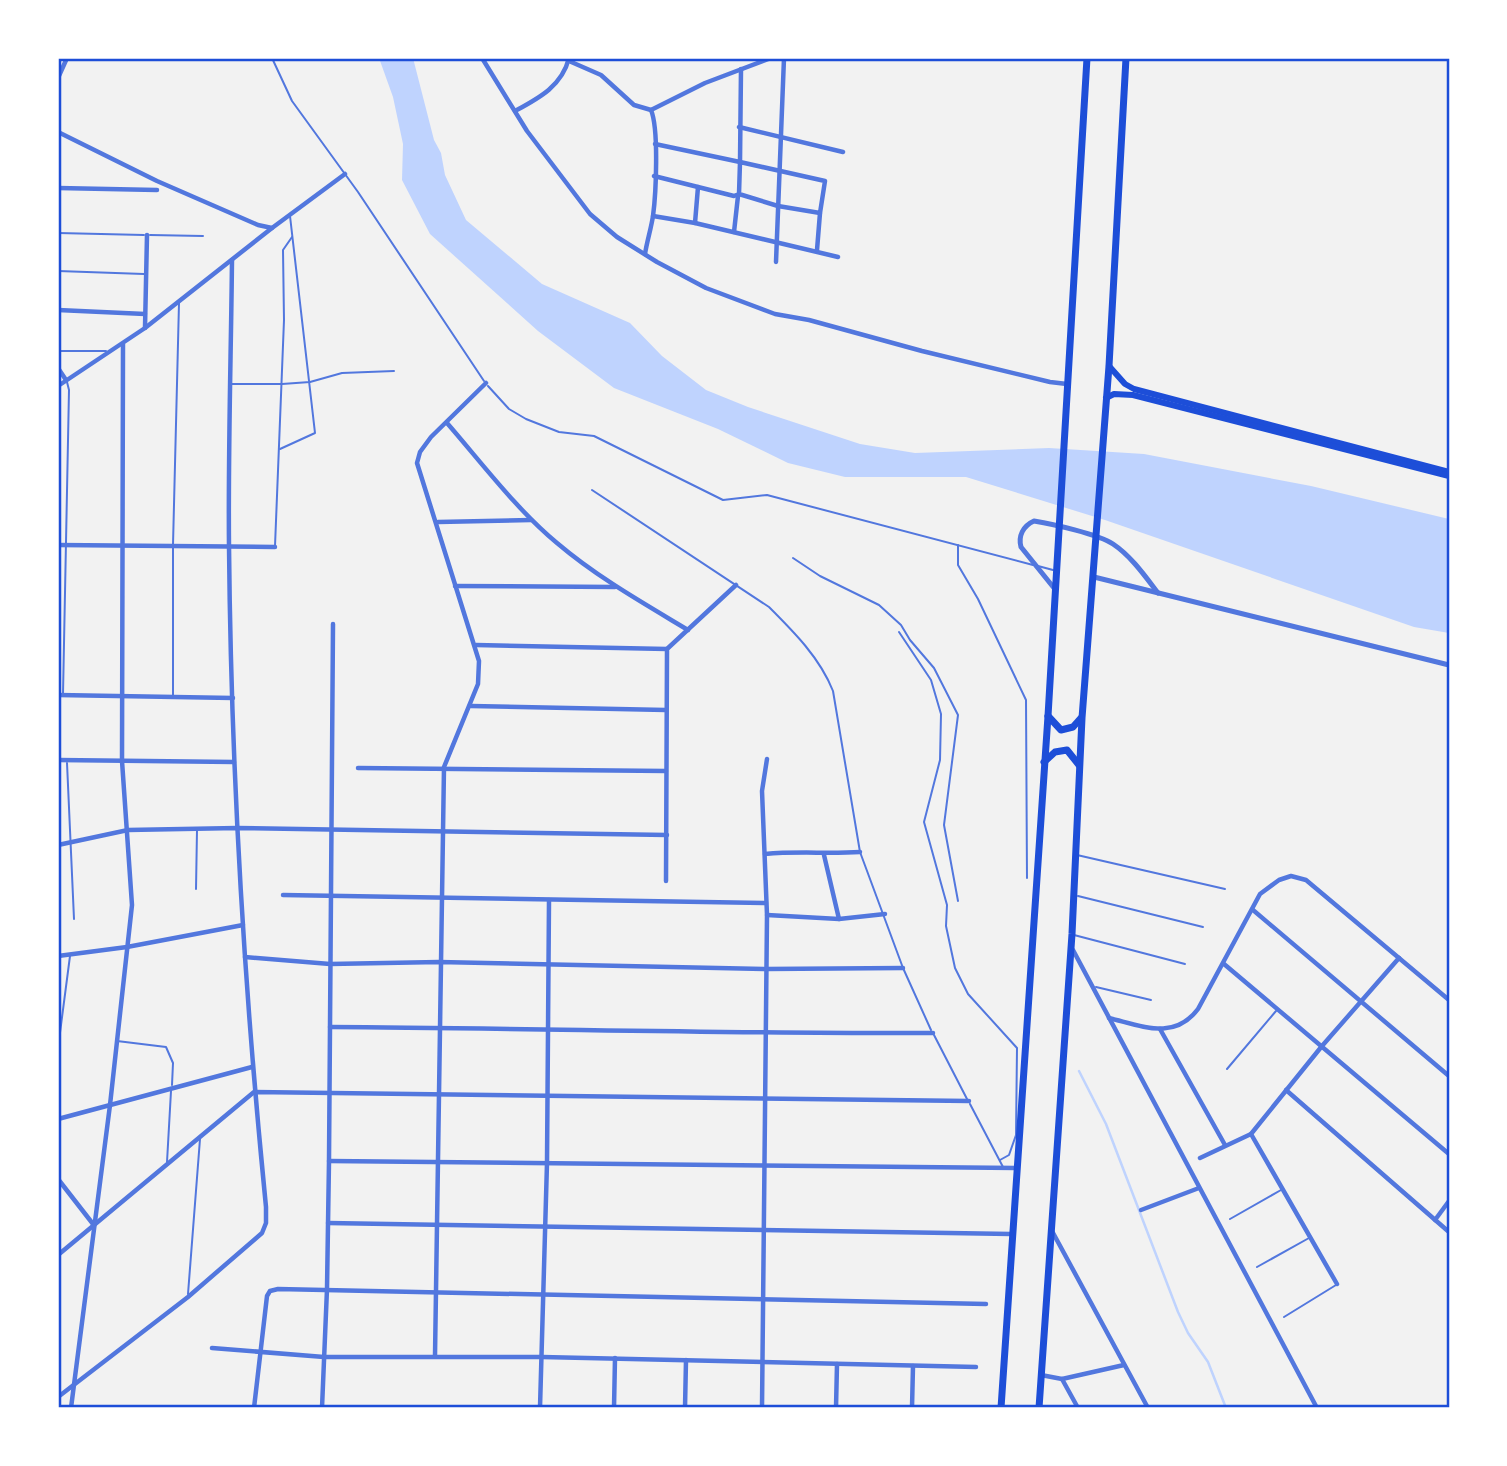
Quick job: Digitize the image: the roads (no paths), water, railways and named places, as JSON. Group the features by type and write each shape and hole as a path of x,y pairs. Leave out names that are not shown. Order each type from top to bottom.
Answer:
{"main road":[{"path":"1001,1408 1048,716 1087,58"},
{"path":"1039,1408 1072,934 1082,718 1109,366 1126,58"},
{"path":"1109,366 1125,384 1134,389 1449,474"},
{"path":"1106,398 1114,394 1133,395 1449,474"},
{"path":"1048,716 1061,730 1073,727 1082,718"},
{"path":"1044,762 1055,752 1067,750 1080,766"}],"street":[{"path":"58,78 67,58"},
{"path":"482,58 527,131 590,214 617,237 706,288 775,314 809,320 1050,382 1068,384"},
{"path":"516,111 557,84 569,59 601,75 634,104 651,110 705,83 771,58"},
{"path":"776,262 784,58"},
{"path":"734,232 740,162 741,69"},
{"path":"645,254 653,216 655,144 651,110"},
{"path":"740,127 843,152"},
{"path":"58,132 157,181 258,225 272,228"},
{"path":"655,144 825,181 817,250"},
{"path":"58,386 145,328 345,174"},
{"path":"654,176 820,213"},
{"path":"695,223 698,187"},
{"path":"58,188 157,190"},
{"path":"653,216 817,250 838,257"},
{"path":"145,328 147,235"},
{"path":"58,1397 157,1318 188,1297 265,1228 267,1207 252,1067 234,762 229,546 232,260"},
{"path":"58,310 145,314"},
{"path":"71,1408 110,1105 132,905 122,761 123,344"},
{"path":"58,368 66,380"},
{"path":"435,1356 444,767 471,706 478,684 480,661 455,586 438,522 417,463 420,452 486,383"},
{"path":"447,423 532,520 556,542 616,587 688,630"},
{"path":"438,522 532,520"},
{"path":"1054,588 1039,566 1021,547 1019,540 1022,532 1034,521 1053,524 1114,545 1158,593"},
{"path":"58,545 275,547"},
{"path":"1094,578 1449,665"},
{"path":"476,645 667,649 736,585"},
{"path":"455,586 616,587"},
{"path":"321,1408 327,1289 329,1161 333,624"},
{"path":"666,881 667,649"},
{"path":"61,695 233,698"},
{"path":"471,706 666,710"},
{"path":"762,1408 767,915 762,791 767,759"},
{"path":"58,760 234,762"},
{"path":"358,768 666,771"},
{"path":"58,845 128,830 237,828 667,835"},
{"path":"765,853 824,855 859,852"},
{"path":"824,855 839,919"},
{"path":"1109,1018 1160,1029 1178,1027 1192,1018 1260,894 1279,880 1292,876 1306,880 1449,1000"},
{"path":"283,895 766,903"},
{"path":"540,1408 547,1163 549,900"},
{"path":"1253,910 1449,1076"},
{"path":"767,915 839,919 885,914"},
{"path":"58,956 127,947 243,925"},
{"path":"1071,946 1317,1408"},
{"path":"245,957 330,964 439,962 766,969 904,968"},
{"path":"1200,1158 1251,1134 1322,1046 1399,958"},
{"path":"1224,964 1449,1154"},
{"path":"330,1027 764,1034 933,1033"},
{"path":"1160,1029 1225,1145"},
{"path":"58,1119 252,1067"},
{"path":"1286,1090 1449,1232"},
{"path":"58,1255 254,1092 969,1101"},
{"path":"1251,1134 1337,1284"},
{"path":"329,1161 1016,1168"},
{"path":"58,1178 94,1224"},
{"path":"1141,1210 1199,1188"},
{"path":"1435,1220 1449,1201"},
{"path":"328,1223 1011,1234"},
{"path":"1050,1227 1148,1408"},
{"path":"254,1408 270,1291 278,1289 986,1304"},
{"path":"212,1348 324,1357 615,1358 976,1367"},
{"path":"614,1408 615,1358"},
{"path":"685,1408 686,1360"},
{"path":"835,1408 837,1364"},
{"path":"1041,1374 1062,1378 1125,1365"},
{"path":"912,1408 913,1366"},
{"path":"1062,1378 1078,1408"}],"lane":[{"path":"272,58 292,101 345,174 486,383 509,409 559,432 594,436 723,500 767,495 1055,571"},
{"path":"279,449 315,433 290,214"},
{"path":"58,233 203,236"},
{"path":"275,547 284,320 283,250 292,237"},
{"path":"58,271 146,274"},
{"path":"173,698 173,545 179,302"},
{"path":"58,351 110,351"},
{"path":"230,384 310,382 342,373 394,371"},
{"path":"61,695 68,545 69,390 66,380"},
{"path":"592,490 769,607 791,628 823,668 833,691 859,852 904,968 933,1033 1003,1168"},
{"path":"958,544 958,565 978,599 1026,700 1027,878"},
{"path":"793,558 820,576 879,606 901,625 934,668 958,715 944,825 958,901"},
{"path":"899,632 931,680 941,714 940,760 924,822 947,905 946,926 955,968 968,994 1017,1048 1016,1135 1009,1155 999,1160"},
{"path":"67,760 74,919"},
{"path":"196,889 197,829"},
{"path":"1076,855 1225,889"},
{"path":"1074,895 1203,927"},
{"path":"1072,934 1185,964"},
{"path":"58,1048 69,956"},
{"path":"1091,986 1151,1000"},
{"path":"1227,1069 1278,1009"},
{"path":"117,1041 161,1045 167,1050 173,1063 167,1163"},
{"path":"188,1297 200,1135"},
{"path":"1230,1219 1282,1190"},
{"path":"1257,1268 1310,1238"},
{"path":"1284,1317 1337,1284"}],"water":[{"path":"379,58 413,58 445,175 466,220 542,284 630,323 662,356 706,390 748,407 860,444 915,453 1049,448 1144,454 1311,486 1449,519 1449,633 1414,627 1105,520 966,477 845,477 788,463 718,429 614,388 538,331 430,234 402,180 403,144 393,97"}],"waterway":[{"path":"1079,1071 1106,1124 1178,1312 1188,1333 1208,1362 1226,1408"}]}
